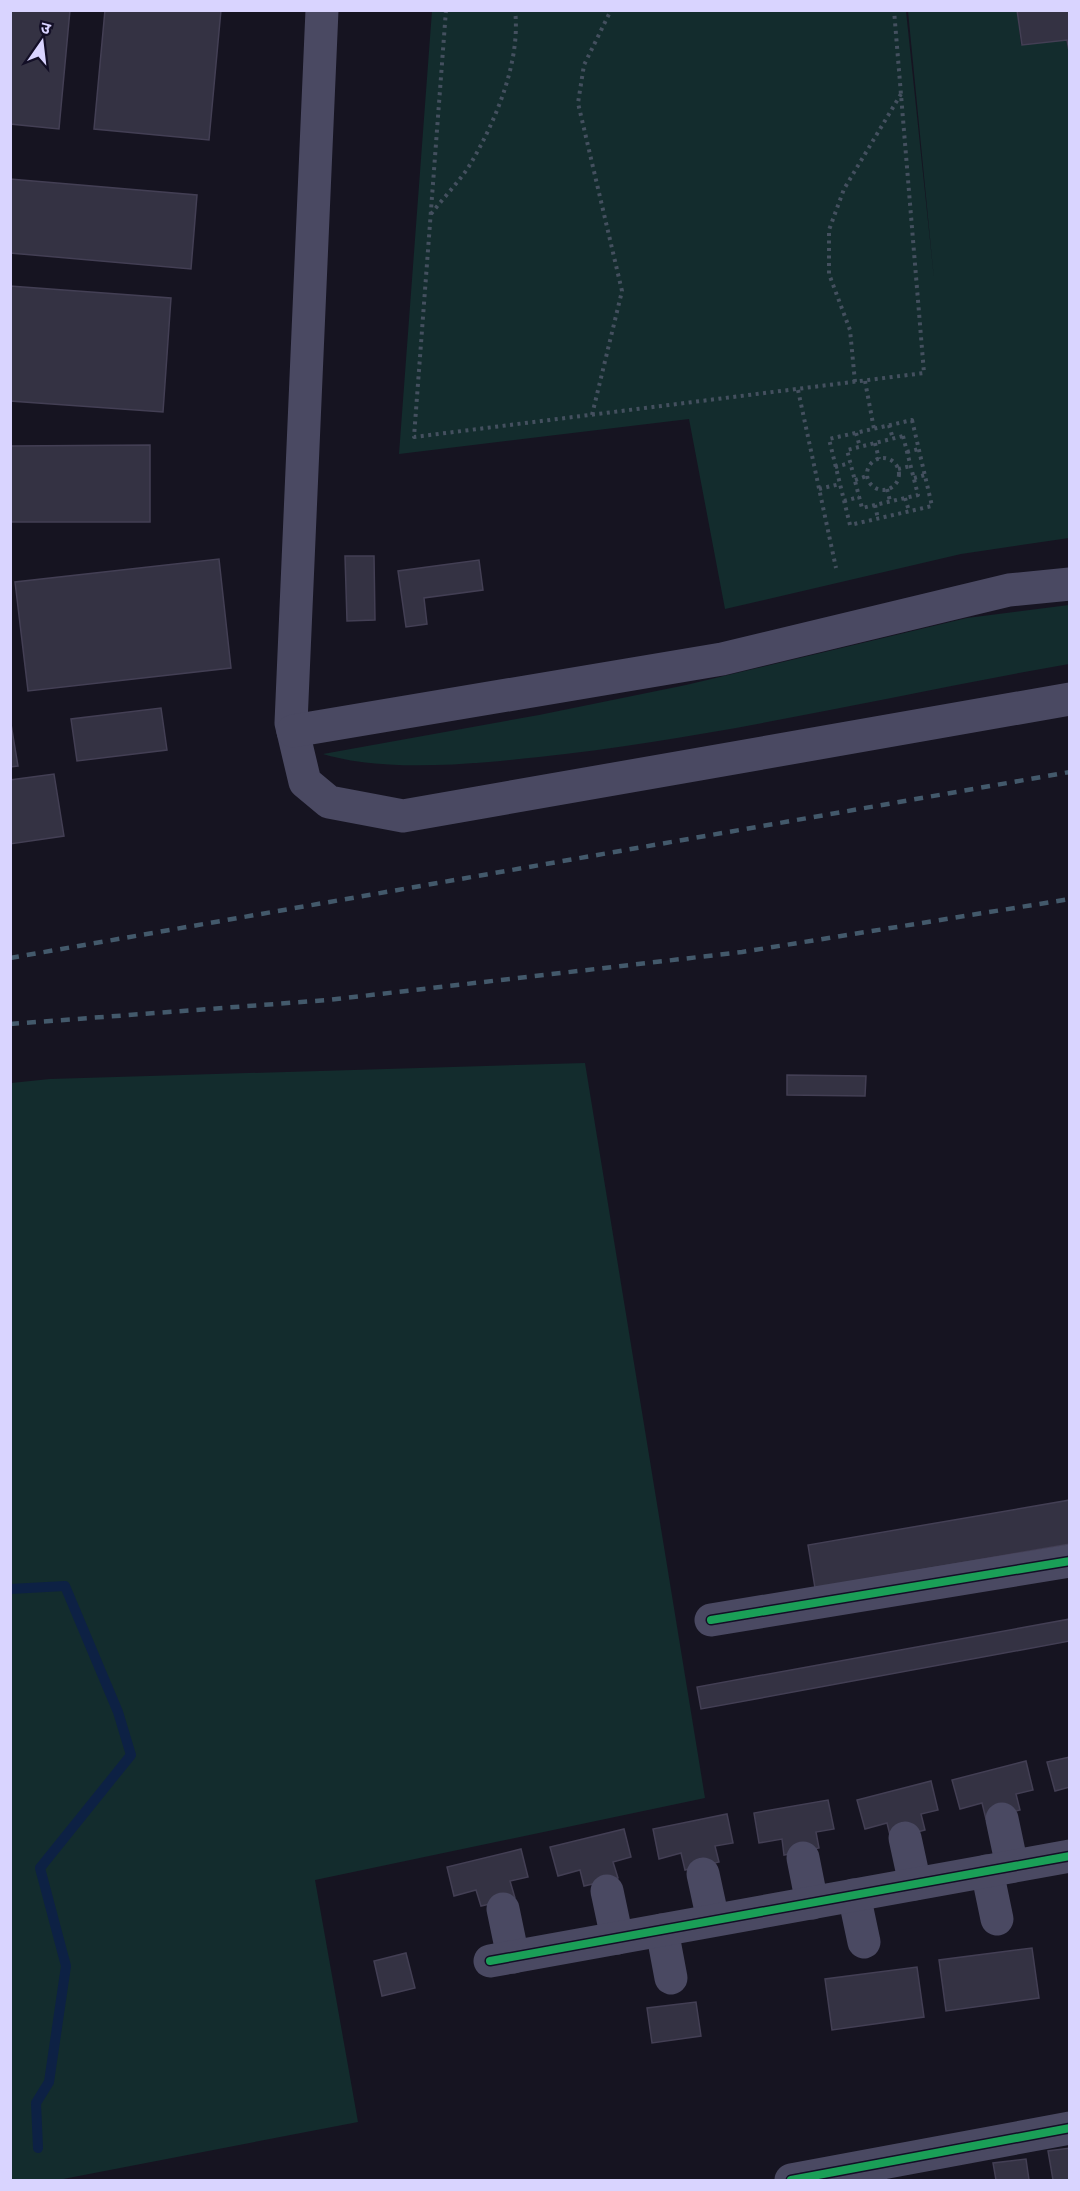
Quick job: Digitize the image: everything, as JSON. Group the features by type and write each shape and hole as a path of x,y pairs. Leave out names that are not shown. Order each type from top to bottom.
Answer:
{"street":[{"path":"322,10 291,711 293,731 305,782 329,802 404,816 1070,699"},
{"path":"293,731 722,659 1009,590 1070,584"},
{"path":"711,1620 1070,1561"},
{"path":"997,1918 1002,1819"},
{"path":"905,1838 915,1884"},
{"path":"503,1909 502,1959 1070,1856"},
{"path":"803,1858 812,1903"},
{"path":"703,1874 713,1920"},
{"path":"607,1891 617,1938"},
{"path":"854,1895 864,1942"},
{"path":"662,1930 671,1978"},
{"path":"791,2181 1070,2128"}],"path":[{"path":"446,10 414,437 924,373 894,10"},
{"path":"430,214 470,165 504,95 517,25 515,10"},
{"path":"591,415 622,291 578,103 584,65 611,10"},
{"path":"855,382 850,330 829,274 829,230 844,189 901,94"},
{"path":"866,381 874,429"},
{"path":"798,390 836,568"},
{"path":"912,420 932,506 850,525 829,440 874,429 912,420"},
{"path":"889,425 893,439"},
{"path":"856,433 860,447"},
{"path":"903,436 918,495 862,508 847,450 875,443 903,436"},
{"path":"875,443 879,459"},
{"path":"908,452 919,449"},
{"path":"879,459 892,460 898,469 896,483 887,489 877,488 867,476 869,466 879,459"},
{"path":"836,467 850,463"},
{"path":"898,469 911,466"},
{"path":"914,478 925,475"},
{"path":"855,480 867,476"},
{"path":"819,489 840,484"},
{"path":"887,489 890,501"},
{"path":"844,501 859,497"},
{"path":"905,498 909,511"},
{"path":"875,505 878,519"}],"green space":[{"path":"432,11 906,11 934,279 908,11 1017,11 1021,45 1066,40 1070,56 1069,538 961,554 725,609 689,419 399,454"},
{"path":"1069,605 1069,664 739,727 606,749 486,762 430,765 374,763 323,754 539,715 686,685 967,618"},
{"path":"585,1063 705,1798 315,1880 358,2122 58,2180 11,2180 11,1083 50,1079"}],"building":[{"path":"10,10 70,10 59,129 10,124"},
{"path":"105,10 221,10 209,140 94,129"},
{"path":"1017,10 1070,10 1070,56 1067,40 1022,45"},
{"path":"10,179 197,195 191,269 10,253"},
{"path":"10,286 171,298 163,412 10,401"},
{"path":"150,445 150,522 10,522 10,446"},
{"path":"345,556 374,556 375,620 347,621"},
{"path":"219,559 231,668 28,691 15,582"},
{"path":"479,560 483,590 424,598 427,624 406,627 398,571"},
{"path":"161,708 167,750 77,761 71,719"},
{"path":"10,718 18,766 10,767"},
{"path":"54,774 64,836 10,844 10,780"},
{"path":"787,1075 866,1076 865,1096 787,1095"},
{"path":"1070,1500 1070,1544 815,1588 808,1545"},
{"path":"1070,1619 1070,1641 701,1709 697,1687"},
{"path":"1070,1757 1070,1787 1055,1791 1047,1762"},
{"path":"1026,1761 1033,1790 1016,1794 1020,1810 986,1819 982,1803 960,1809 952,1780"},
{"path":"931,1781 938,1810 921,1814 925,1830 891,1839 887,1823 865,1829 857,1800"},
{"path":"828,1800 834,1829 816,1832 819,1848 784,1855 782,1839 759,1843 754,1813"},
{"path":"727,1814 733,1843 715,1846 719,1862 685,1870 681,1853 659,1859 653,1829"},
{"path":"624,1829 631,1857 613,1862 618,1878 584,1886 580,1870 558,1876 550,1847"},
{"path":"521,1849 528,1877 510,1881 515,1898 481,1906 476,1890 454,1896 447,1867"},
{"path":"1032,1948 1039,1998 946,2011 939,1960"},
{"path":"406,1953 415,1988 382,1996 374,1961"},
{"path":"917,1967 924,2017 832,2030 825,1979"},
{"path":"696,2002 701,2036 652,2043 647,2008"},
{"path":"1070,2148 1070,2180 1053,2180 1048,2151"},
{"path":"1026,2159 1029,2180 996,2180 993,2163"}],"waterway":[{"path":"10,1589 65,1586 118,1712 131,1755 40,1868 66,1966 49,2082 36,2103 38,2148"}],"railway":[{"path":"10,958 1070,772"},
{"path":"10,1024 328,1000 742,952 1070,899"}],"cycle path":[{"path":"711,1620 1070,1561"},
{"path":"490,1961 1070,1856"},
{"path":"791,2180 1070,2128"}]}
